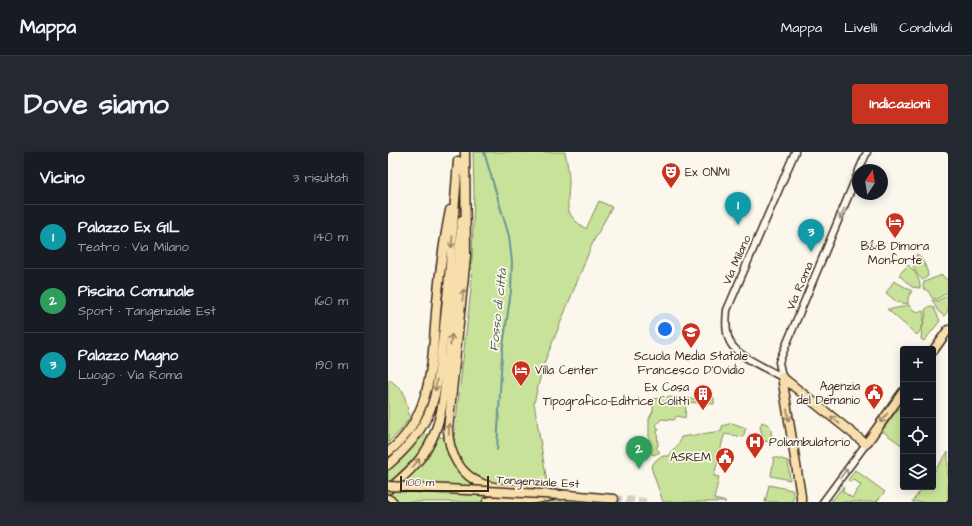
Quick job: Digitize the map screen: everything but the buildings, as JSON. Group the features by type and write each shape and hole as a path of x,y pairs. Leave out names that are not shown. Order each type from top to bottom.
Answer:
{"main road":[{"path":"459,152 462,161 466,256 448,430 450,449 454,459 466,474 484,484 563,495"},
{"path":"388,452 398,444 410,430 419,414 428,389 442,252 465,152"},
{"path":"388,465 404,452 421,429 428,414 436,388 444,330 462,161"},
{"path":"388,488 406,474 418,462 428,446 440,417 452,333 462,161"},
{"path":"936,347 948,330"},
{"path":"782,377 866,444 900,396"},
{"path":"782,377 801,502"},
{"name":"Tangenziale Est","path":"388,488 563,495 614,499"},
{"path":"487,502 497,499 530,500 563,495"},
{"path":"388,499 393,502"}],"street":[{"name":"Via Milano","path":"782,377 751,360 730,344 726,319 727,310 795,152"},
{"path":"862,164 867,152"},
{"name":"Via Roma","path":"782,377 779,362 852,187"},
{"path":"823,502 866,444"}],"green space":[{"path":"473,152 565,152 569,179 568,209 574,219 586,229 599,201 612,207 593,242 543,366 534,403 547,482 569,502 388,502 388,460 427,434 455,440 471,289 474,194"},
{"path":"917,254 923,261 928,273 928,276 923,280 916,272 912,262"},
{"path":"908,265 917,275 920,288 912,287 899,275"},
{"path":"942,275 948,281 948,292 937,299 932,298 929,292 923,288 924,282"},
{"path":"894,281 912,291 908,297 908,304 897,302 886,293"},
{"path":"948,295 948,311 944,316 938,311 932,300 938,301"},
{"path":"909,305 915,311 923,311 924,314 923,324 917,335 887,309"},
{"path":"929,306 934,308 940,321 924,341 921,339 922,329 926,315 925,310"},
{"path":"389,379 403,391 410,417 401,430 388,443 388,380"},
{"path":"668,397 693,399 712,397 714,398 714,404 686,402 685,418 677,416 674,420 661,419 656,425 659,430 657,431 658,446 656,448 660,452 654,455 649,452 649,419 653,411 653,399"},
{"path":"899,408 900,409 900,444 882,431"},
{"path":"762,422 770,427 770,442 764,441 760,427"},
{"path":"732,423 746,428 743,437 725,434 723,439 714,476 719,477 714,499 726,502 663,502 651,467 654,462 660,457 669,456 678,445 681,437 722,431 722,426"},
{"path":"948,452 948,502 912,502 921,490 936,490 936,469"},
{"path":"774,457 788,461 790,480 771,476"},
{"path":"855,470 885,492 876,502 831,502 843,487 844,488 842,491 852,498 861,485 853,479 851,482 848,480"},
{"path":"769,485 792,490 794,496 792,502 765,502"}],"waterway":[{"name":"Fosso di città","path":"484,152 509,236 512,262 511,291 502,353 497,450"}],"tunnel":[{"path":"614,499 647,502"}],"place":[{"name":"Ex ONMI","path":"671,189"},
{"name":"Palazzo Ex GIL","path":"738,225"},
{"name":"B&B Dimora Monforte","path":"895,239"},
{"name":"Palazzo Magno","path":"811,252"},
{"name":"Scuola Media Statale Francesco D'Ovidio","path":"691,349"},
{"name":"Villa Center","path":"521,387"},
{"name":"Agenzia del Demanio","path":"874,410"},
{"name":"Ex Casa Tipografico-Editrice Colitti","path":"703,411"},
{"name":"Poliambulatorio","path":"755,459"},
{"name":"Piscina Comunale","path":"639,469"},
{"name":"ASREM","path":"725,474"}]}
